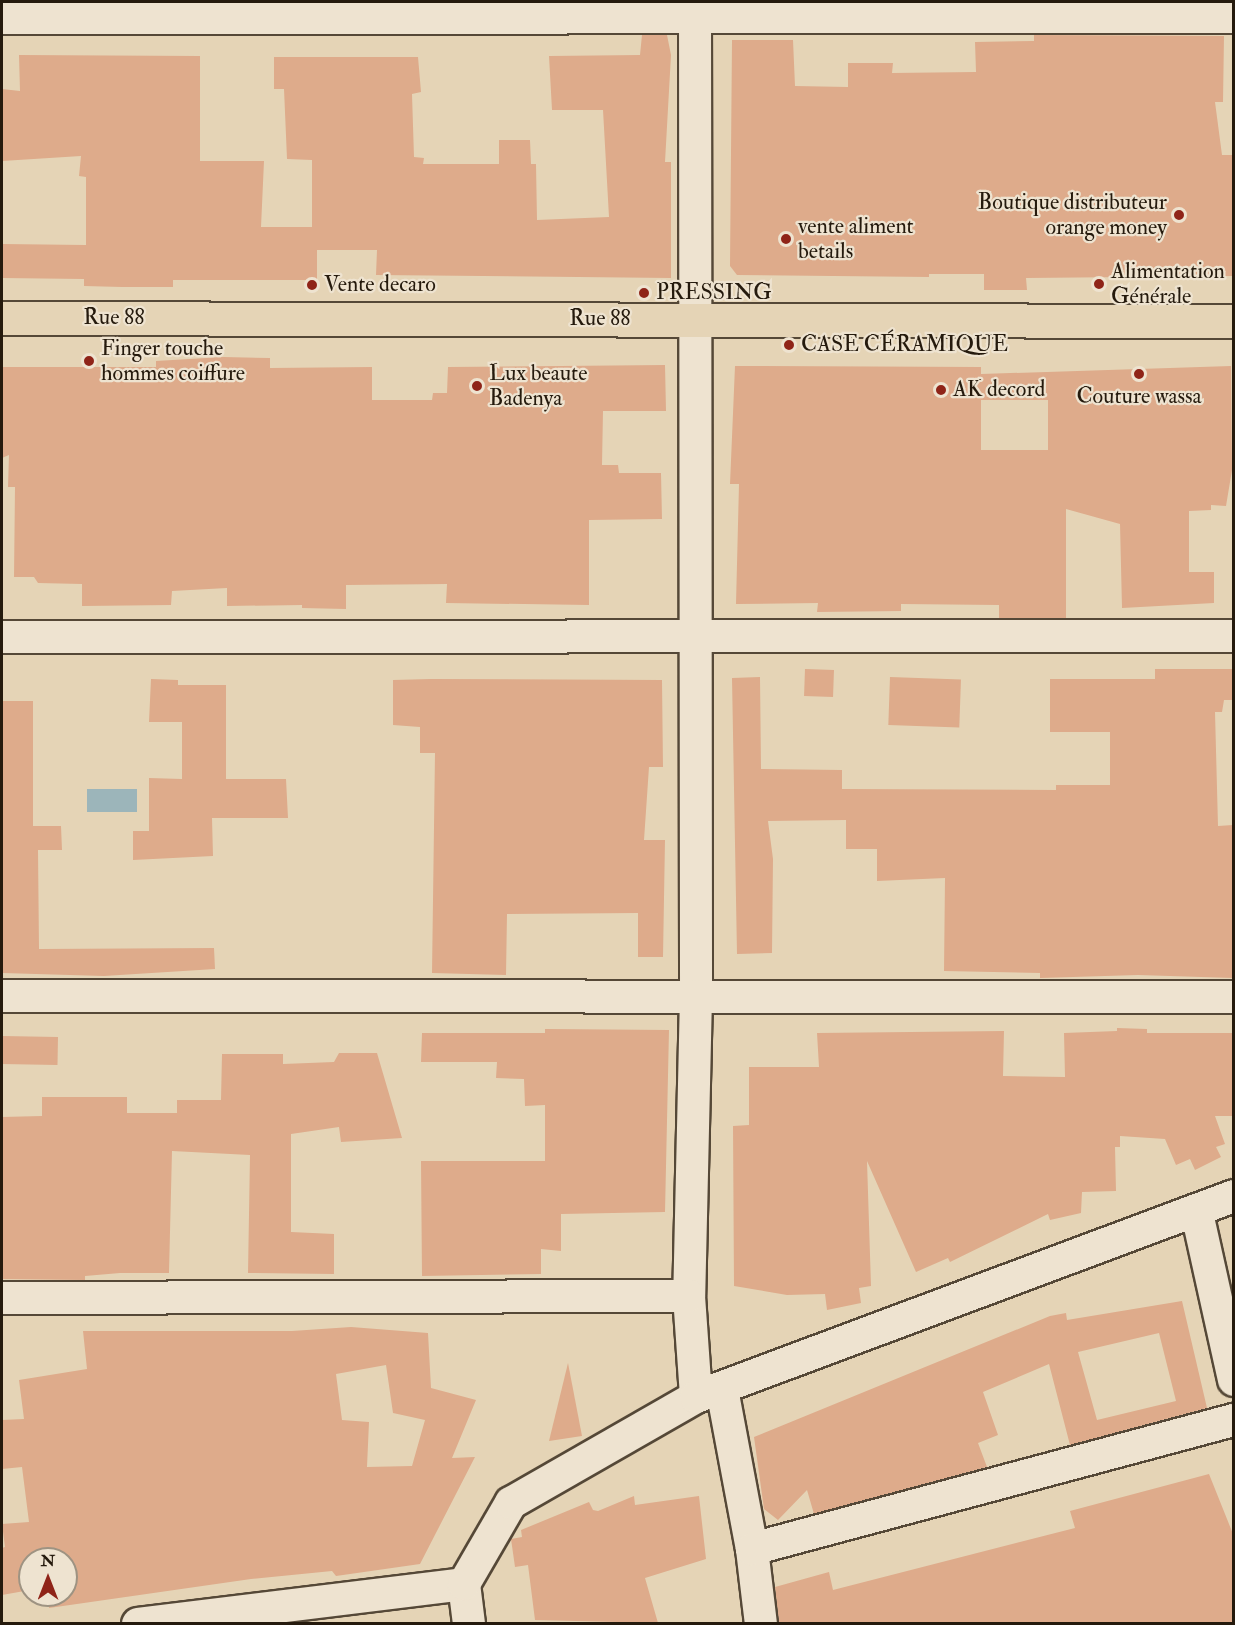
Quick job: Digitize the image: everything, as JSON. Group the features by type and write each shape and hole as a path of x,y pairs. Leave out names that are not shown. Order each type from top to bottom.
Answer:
{"main road":[{"name":"Rue 88","path":"2,318 1233,321"}],"street":[{"path":"2,18 695,10 1233,17"},
{"path":"695,10 696,996 689,1296 709,1393 752,1549 760,1623"},
{"path":"2,637 1233,636"},
{"path":"2,996 1233,997"},
{"path":"469,1623 464,1584 511,1503 709,1393 1197,1213 1233,1196"},
{"path":"1197,1213 1233,1380"},
{"path":"2,1298 689,1296"},
{"path":"752,1549 1233,1420"},
{"path":"138,1623 180,1621 464,1584"}],"water":[{"path":"87,789 137,789 137,812 87,812"}],"building":[{"path":"642,35 667,35 671,55 665,162 671,162 671,278 376,275 377,250 317,250 317,280 173,280 173,287 122,287 84,286 84,279 2,278 2,244 86,245 86,177 79,176 81,156 2,161 2,89 20,91 19,55 200,56 200,161 264,161 261,227 312,227 312,160 287,159 284,89 274,89 274,57 418,57 421,92 412,94 414,157 424,158 423,164 499,164 499,140 530,140 531,164 536,164 537,220 609,217 603,110 552,110 549,56 640,55"},
{"path":"1034,35 1224,36 1223,102 1215,102 1222,155 1233,155 1233,276 1026,278 1027,290 984,290 984,274 929,274 929,277 737,275 730,266 732,40 793,40 795,86 848,87 848,63 893,63 892,73 976,72 975,42 1034,41"},
{"path":"223,357 270,358 270,368 372,367 372,400 432,400 433,393 447,393 448,367 665,365 666,411 603,411 602,465 618,465 619,473 661,473 662,519 589,520 589,605 446,603 447,584 346,585 346,609 302,608 302,605 227,606 227,588 172,591 171,605 82,606 82,584 38,583 34,577 14,577 15,487 8,487 9,455 2,458 2,367 156,367 156,361"},
{"path":"735,366 981,367 981,374 1231,366 1232,470 1226,506 1211,505 1211,510 1189,511 1189,572 1214,572 1214,603 1122,608 1120,524 1066,509 1066,618 999,618 999,605 901,604 901,611 817,612 818,603 736,604 739,484 730,484","holes":["981,400 1048,400 1048,450 981,450"]},
{"path":"805,669 834,670 833,697 804,696"},
{"path":"1155,669 1232,669 1233,700 1224,700 1222,712 1215,712 1218,826 1233,825 1233,978 1138,975 1040,978 1040,973 944,971 945,878 877,881 877,849 846,849 846,820 768,821 773,859 772,953 737,954 732,678 760,677 761,769 842,770 842,789 1056,790 1056,785 1110,785 1110,732 1050,732 1050,679 1155,679"},
{"path":"890,677 961,679 959,727 888,725"},
{"path":"151,679 178,680 178,685 226,685 226,779 286,779 288,818 212,818 213,856 133,860 133,831 149,831 149,778 182,779 182,722 149,722"},
{"path":"393,680 662,680 663,767 649,767 644,840 665,840 663,957 638,957 638,913 507,914 506,975 432,973 435,753 420,753 420,727 393,725"},
{"path":"2,701 33,701 33,826 61,826 62,850 38,850 39,949 214,948 215,969 104,976 2,973"},
{"path":"1117,1028 1147,1029 1147,1033 1233,1033 1233,1116 1215,1116 1225,1144 1216,1147 1221,1157 1195,1170 1190,1159 1176,1165 1165,1139 1120,1136 1120,1147 1115,1147 1116,1191 1082,1192 1081,1213 1050,1220 1048,1214 950,1262 948,1258 916,1272 867,1161 871,1286 859,1288 861,1303 827,1310 825,1294 787,1295 734,1286 733,1126 749,1125 749,1067 819,1067 817,1033 1004,1031 1003,1076 1065,1077 1064,1033 1117,1031"},
{"path":"545,1029 669,1030 665,1212 561,1214 561,1251 541,1249 541,1274 422,1276 421,1161 545,1161 545,1105 525,1106 524,1079 496,1078 497,1062 421,1062 422,1033 545,1033"},
{"path":"2,1036 58,1037 58,1065 2,1064"},
{"path":"339,1053 377,1053 402,1138 341,1142 339,1127 291,1134 291,1232 334,1234 334,1274 248,1273 250,1155 172,1151 169,1273 120,1273 85,1276 85,1280 2,1279 2,1117 42,1116 42,1097 127,1097 127,1113 177,1113 177,1100 221,1100 222,1054 283,1054 283,1064 334,1062"},
{"path":"1182,1301 1207,1408 1070,1445 1049,1364 983,1392 998,1435 978,1443 987,1467 814,1514 807,1490 778,1520 764,1509 754,1437 1050,1316 1066,1313 1067,1320","holes":["1159,1333 1176,1401 1097,1420 1078,1352"]},
{"path":"351,1327 428,1333 431,1388 476,1400 452,1458 475,1457 420,1564 336,1576 332,1571 251,1579 78,1604 78,1547 18,1547 18,1592 2,1595 2,1548 5,1547 2,1524 29,1522 22,1467 2,1469 2,1420 24,1419 19,1380 87,1369 83,1331 292,1331","holes":["386,1365 393,1413 425,1420 412,1466 367,1467 369,1422 342,1420 336,1374"]},
{"path":"568,1363 582,1436 549,1441"},
{"path":"1209,1474 1233,1534 1233,1623 779,1623 775,1587 829,1572 833,1590 1075,1528 1070,1511"},
{"path":"634,1496 635,1505 699,1496 706,1559 645,1578 658,1623 535,1620 528,1565 515,1567 511,1539 522,1537 521,1530 589,1502 593,1510 598,1511"}],"place":[{"name":"Boutique distributeur orange money","path":"1179,215"},
{"name":"vente aliment betails","path":"786,239"},
{"name":"Alimentation Générale","path":"1099,284"},
{"name":"Vente decaro","path":"312,285"},
{"name":"PRESSING","path":"644,293"},
{"name":"CASE CÉRAMIQUE","path":"789,345"},
{"name":"Finger touche hommes coiffure","path":"89,361"},
{"name":"Couture wassa","path":"1139,374"},
{"name":"Lux beaute Badenya","path":"477,386"},
{"name":"AK decord","path":"941,390"}]}
